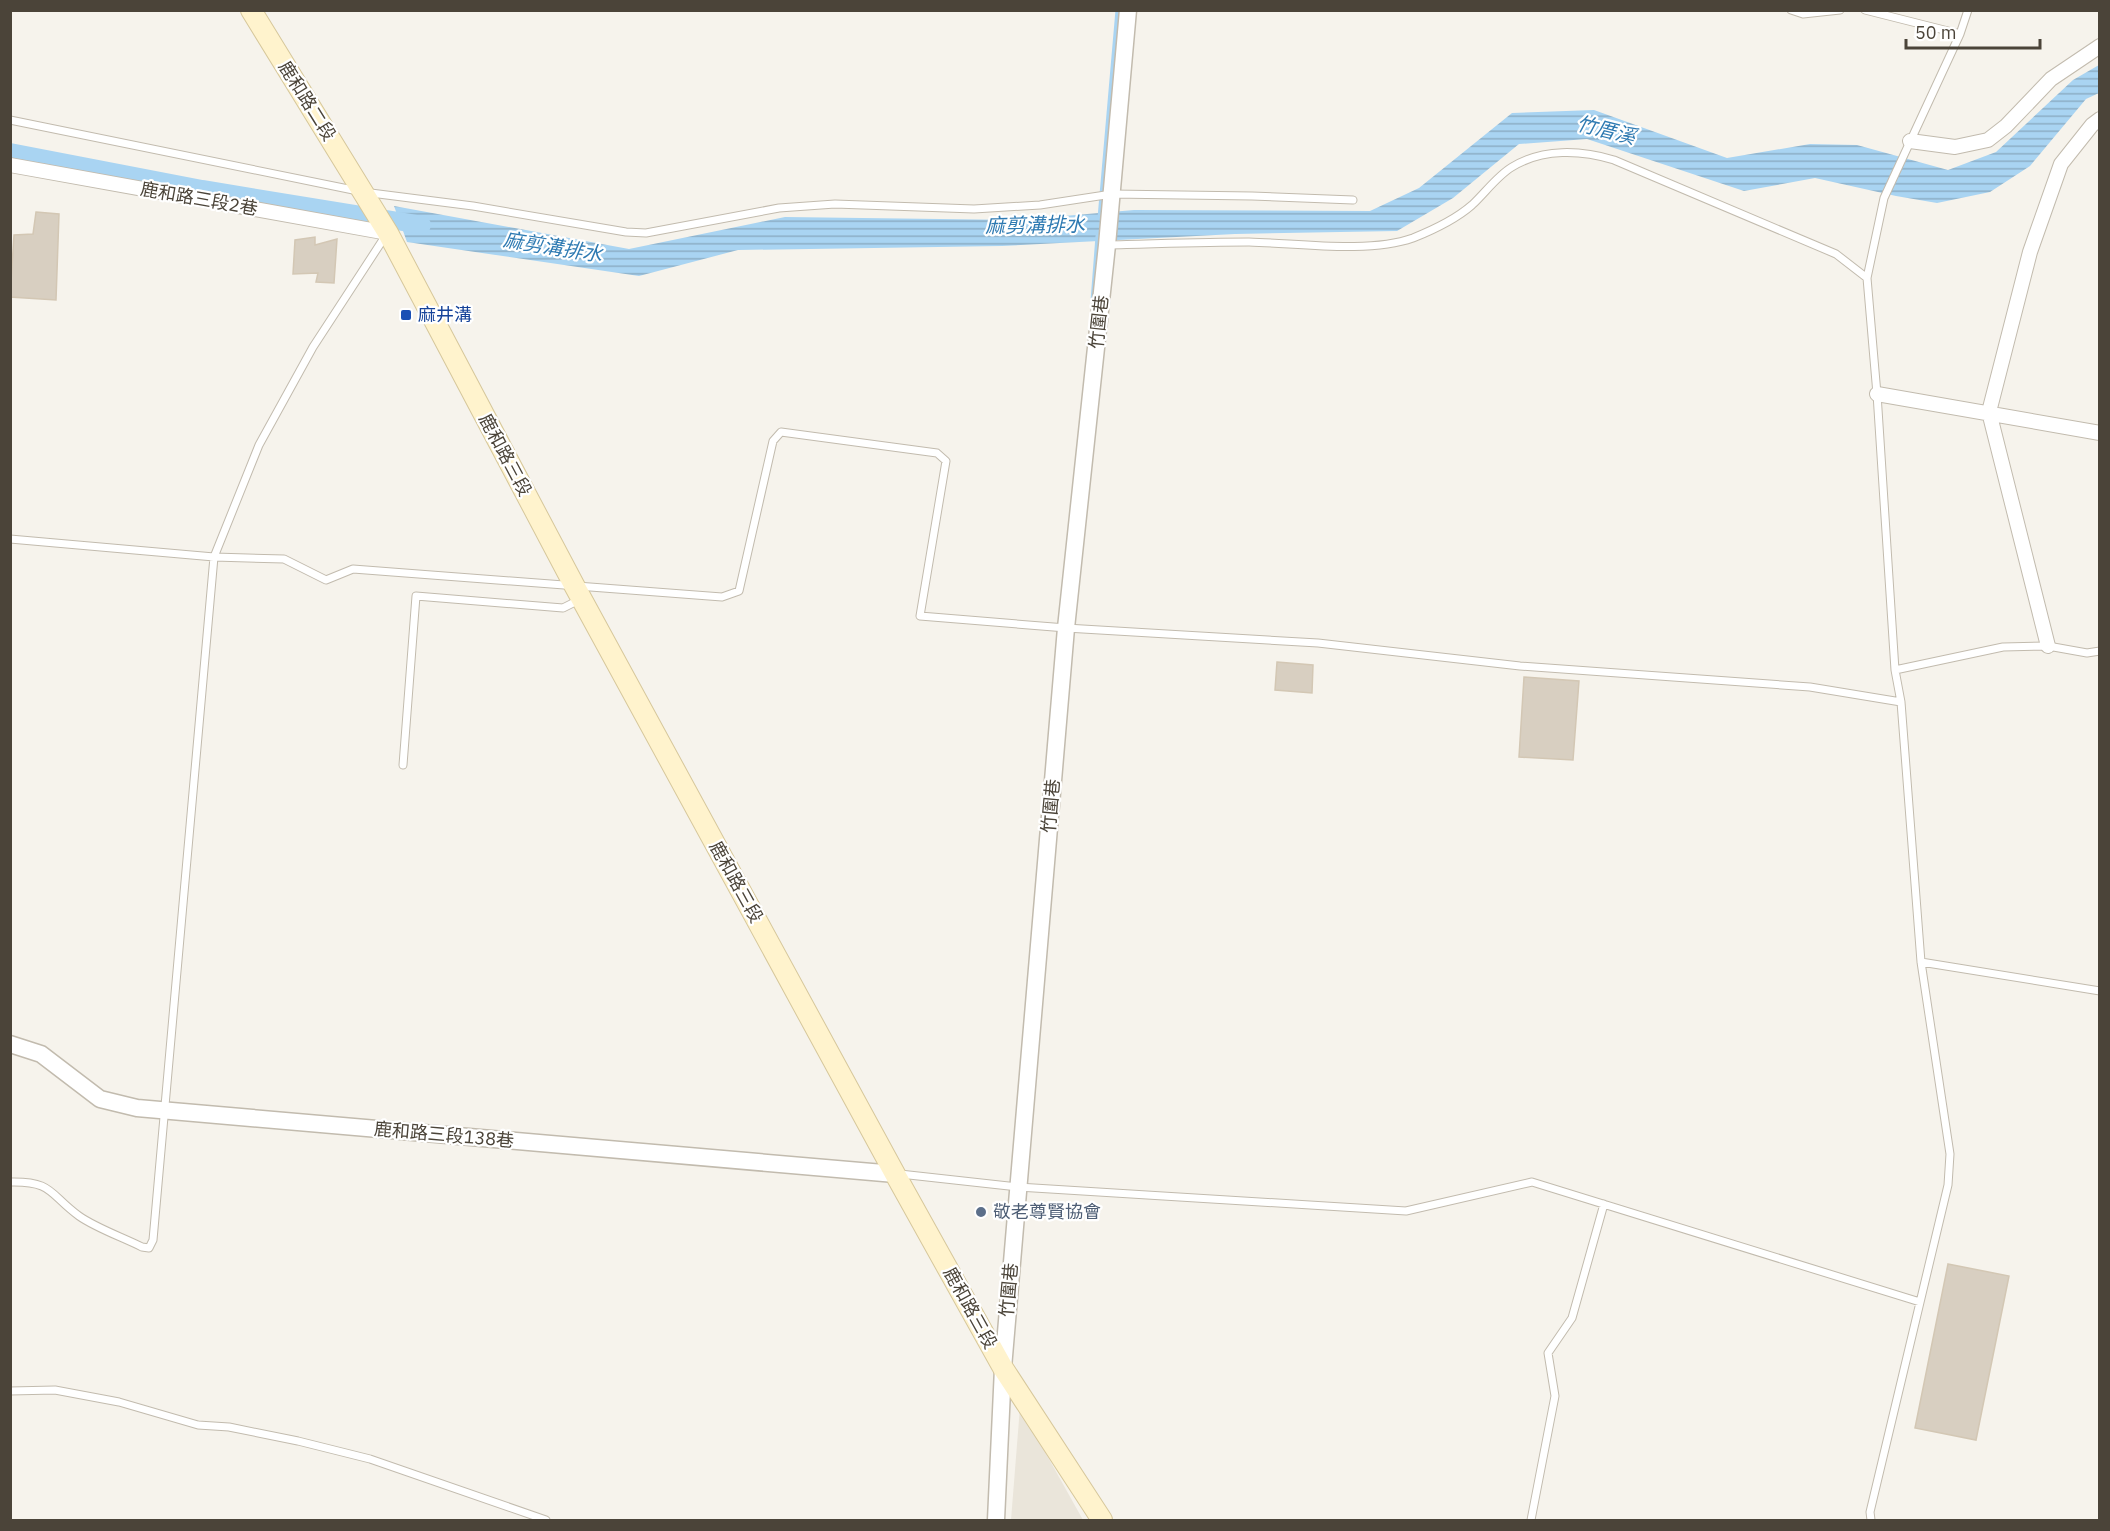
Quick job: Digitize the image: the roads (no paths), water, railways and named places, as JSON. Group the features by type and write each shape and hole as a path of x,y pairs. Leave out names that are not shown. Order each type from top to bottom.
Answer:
{"main road":[{"name":"鹿和路二段","path":"251,10 388,233"},
{"name":"鹿和路三段","path":"388,233 578,592 895,1174 1003,1368 1102,1521"}],"street":[{"name":"竹圍巷","path":"996,1521 1003,1368 1017,1187 1066,628 1107,245 1128,10"},
{"path":"1910,141 1955,147 1988,140 2006,126 2051,79 2100,46"},
{"path":"2048,646 1989,412 2030,252 2061,164 2100,119"},
{"name":"鹿和路三段2巷","path":"10,165 388,233"},
{"path":"1878,394 2100,433"},
{"name":"鹿和路三段138巷","path":"10,1044 41,1054 100,1099 129,1107 895,1174"}],"lane":[{"path":"1791,10 1803,14 1840,10"},
{"path":"1865,10 1960,34"},
{"path":"1871,1521 1870,1512 1948,1185 1950,1154 1921,962 1901,702 1895,670 1878,394 1867,278 1884,198 1960,34 1968,10"},
{"path":"10,120 363,192 473,206 626,232 646,233 779,208 835,204 974,208 1040,205 1112,194 1353,200"},
{"path":"1107,245 1249,242 1382,244 1411,238 1453,219 1471,206 1511,168 1541,156 1572,152 1587,153 1614,160 1836,254 1867,278"},
{"path":"10,1182 33,1183 48,1188 80,1216 142,1247 149,1248 153,1240 214,557 259,446 313,347 388,233"},
{"path":"10,539 214,557 284,559 326,580 353,569 578,592 722,597 739,591 773,441 781,432 937,453 946,460 921,616 1066,628 1318,643 1520,666 1810,687 1901,702"},
{"path":"404,765 416,596 563,608 578,592"},
{"path":"1895,670 2003,647 2048,646 2087,653 2100,651"},
{"path":"1921,962 2100,992"},
{"path":"895,1174 1017,1187 1406,1211 1532,1182 1920,1302"},
{"path":"1532,1521 1555,1396 1548,1353 1572,1318 1604,1204"},
{"path":"10,1391 55,1390 119,1402 198,1425 229,1427 298,1441 370,1459 546,1521"}],"water":[{"name":"竹厝溪","path":"2099,65 2099,93 2086,99 2030,166 1990,192 1937,203 1815,178 1744,191 1587,139 1519,144 1453,198 1397,231 1235,234 1002,246 738,250 639,276 407,242 394,206 629,249 785,217 1017,220 1134,210 1370,211 1419,188 1512,113 1594,110 1727,158 1810,144 1857,145 1948,170 1996,152 2073,80"}],"waterway":[{"path":"1100,218 1118,10"},
{"name":"麻剪溝排水","path":"10,152 202,189 422,225"},
{"path":"1093,301 1098,236"}],"place":[{"name":"麻井溝","path":"406,315"},
{"name":"敬老尊賢協會","path":"981,1212"}]}
